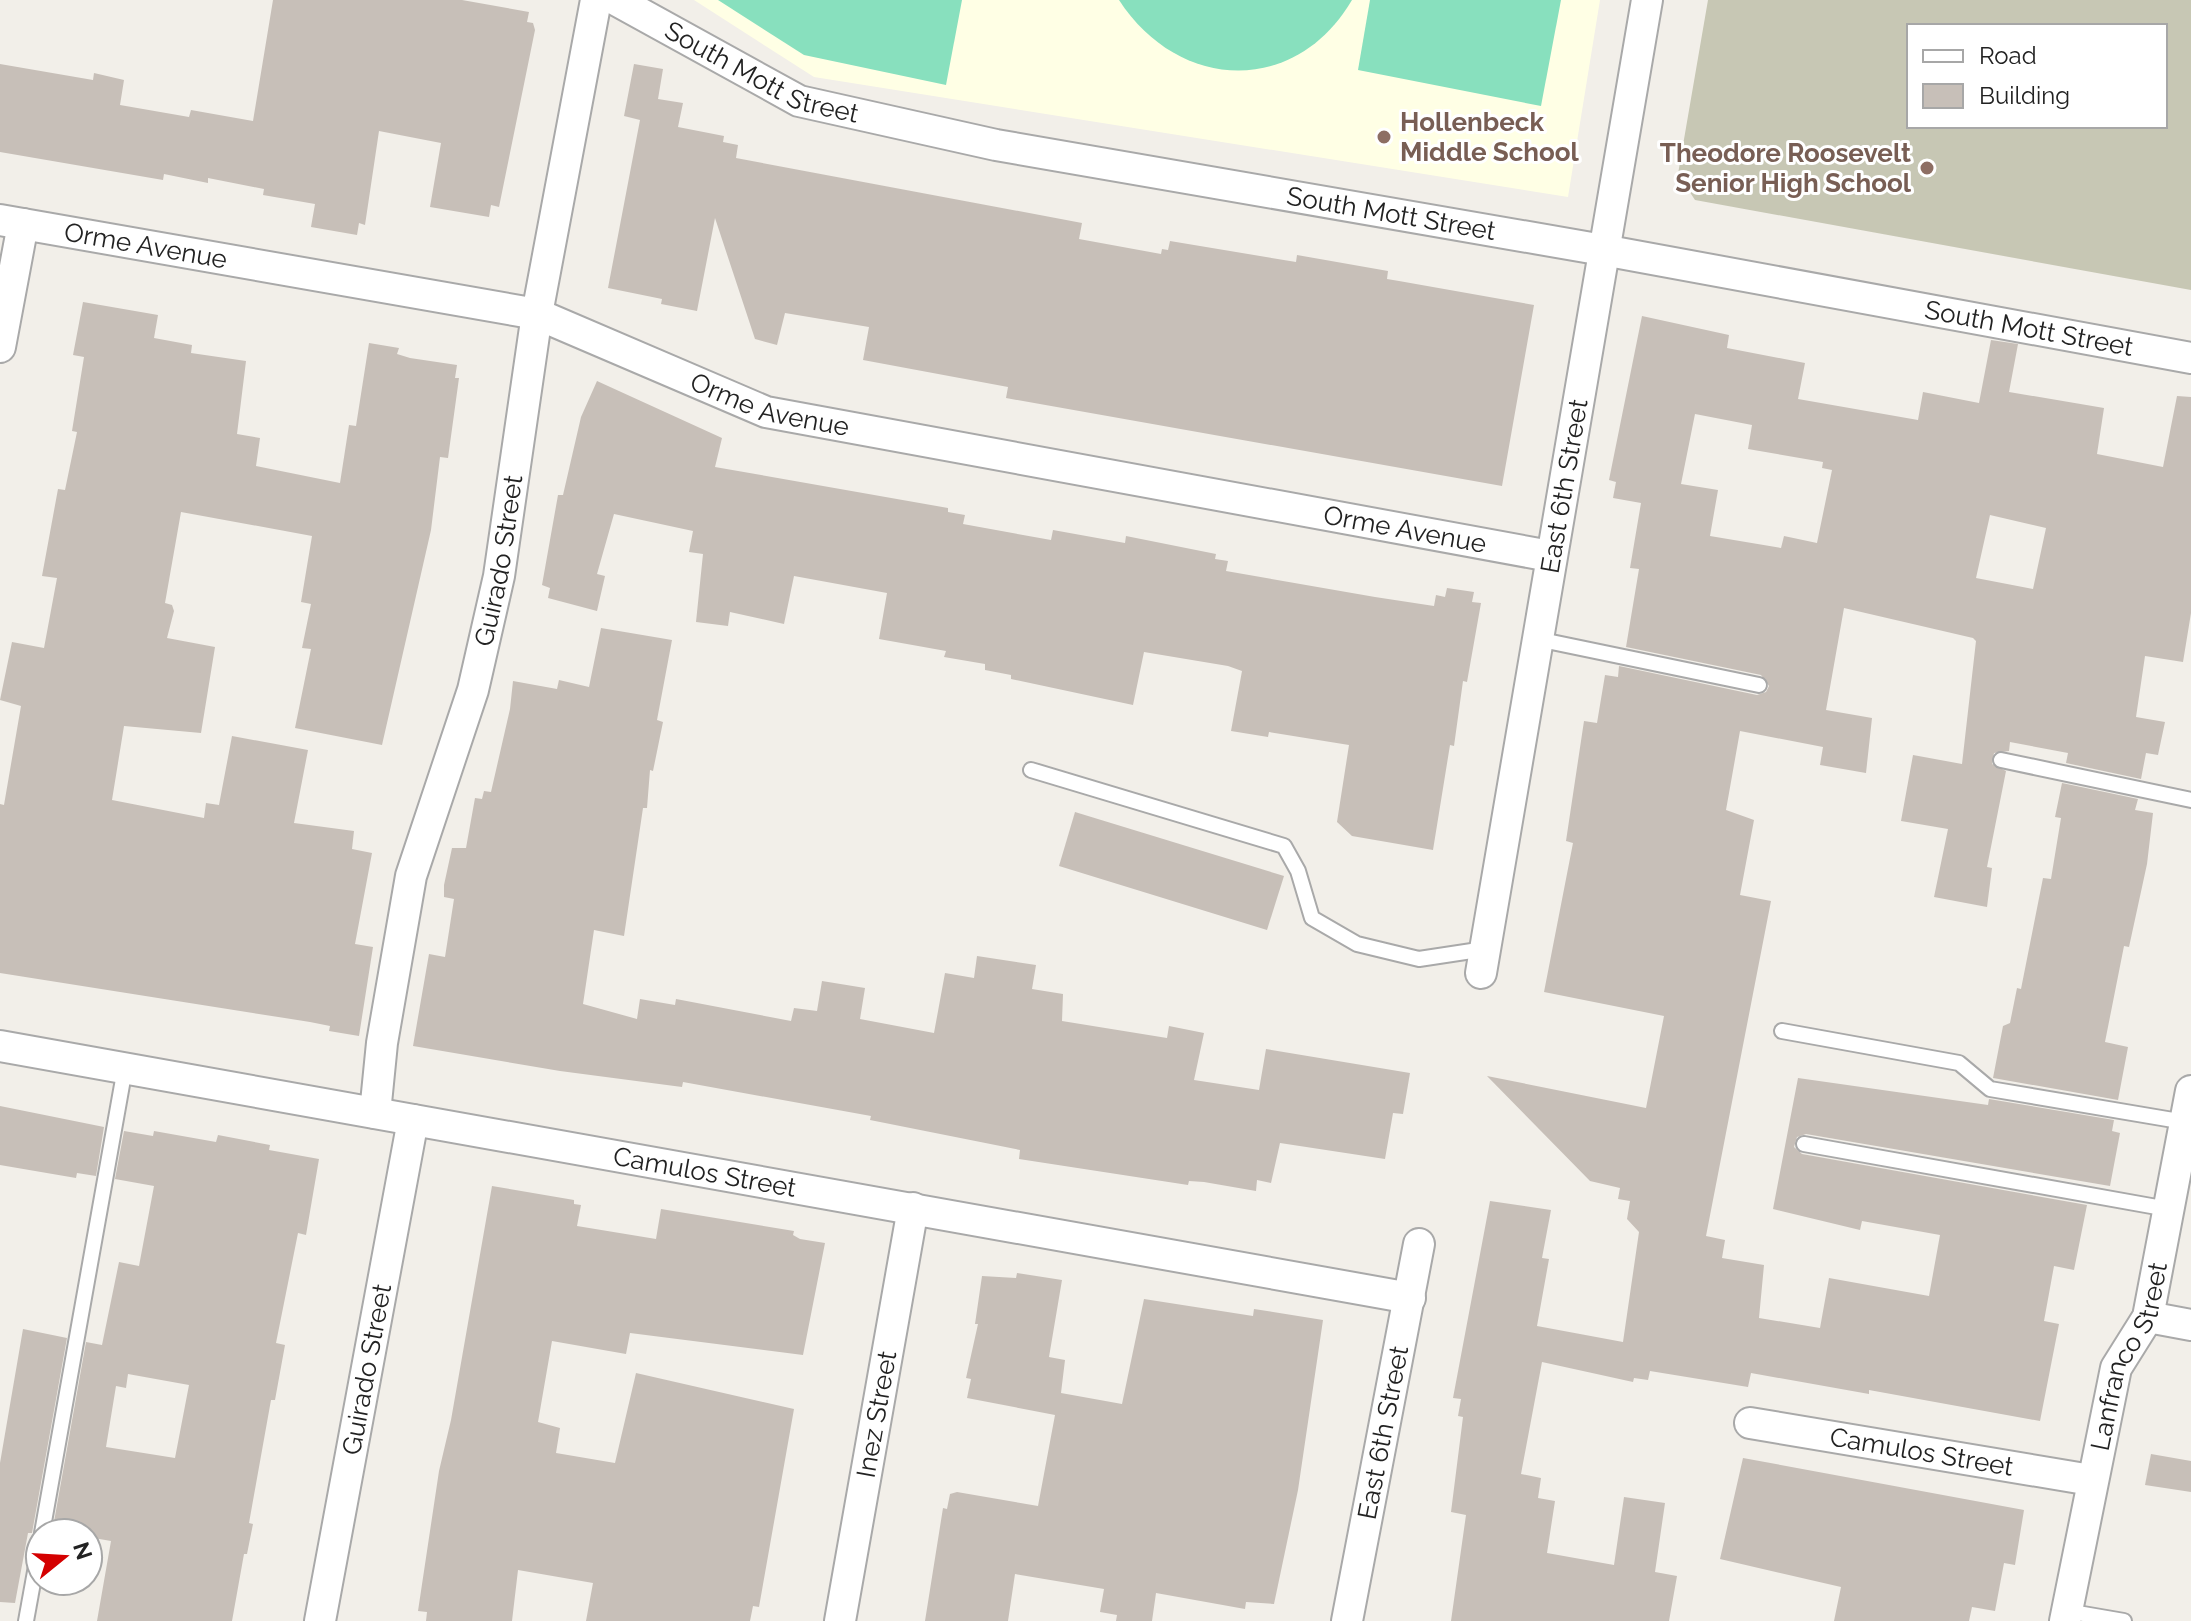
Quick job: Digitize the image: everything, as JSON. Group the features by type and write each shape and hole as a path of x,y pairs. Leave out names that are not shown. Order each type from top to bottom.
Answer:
{"street":[{"name":"Guirado Street","path":"375,1113 382,1043 411,876 473,690 499,576 537,314 596,0"},
{"name":"South Mott Street","path":"616,0 799,101 996,145 1603,250 2191,358"},
{"name":"East 6th Street","path":"1483,961 1647,0"},
{"name":"Orme Avenue","path":"12,222 537,314 766,412 1550,556"},
{"path":"0,347 12,222"},
{"name":"Camulos Street","path":"0,1046 1410,1298"},
{"name":"Lanfranco Street","path":"2066,1616 2116,1368 2148,1317 2191,1091"},
{"name":"Guirado Street","path":"320,1621 413,1120"},
{"name":"Inez Street","path":"840,1621 913,1208"},
{"name":"East 6th Street","path":"1347,1621 1419,1244"},
{"path":"2148,1317 2191,1325"},
{"name":"Camulos Street","path":"1750,1423 2091,1480"}],"lane":[{"path":"1537,639 1759,685"},
{"path":"2001,760 2191,800"},
{"path":"1031,770 1284,846 1298,871 1312,918 1357,944 1419,959 1483,961"},
{"path":"1782,1031 1959,1063 1990,1089 2185,1122"},
{"path":"45,1517 125,1068"},
{"path":"1804,1144 2168,1209"},
{"path":"26,1621 30,1597"},
{"path":"2066,1616 2124,1621"}],"shaded area":[{"name":"Hollenbeck Middle School","path":"694,0 1600,0 1568,197 814,77"},
{"name":"Theodore Roosevelt Senior High School","path":"1708,0 2191,0 2191,290 1695,200 1678,174"}],"green space":[{"path":"718,0 962,0 946,85 804,55"},
{"path":"1119,0 1352,0 1328,32 1300,54 1269,67 1236,70 1204,66 1172,52 1144,30"},
{"path":"1370,0 1561,0 1541,106 1358,70"}],"building":[{"path":"273,0 462,0 529,12 527,22 533,23 535,30 499,207 491,205 489,217 430,207 441,143 379,131 365,225 359,223 357,235 311,227 315,204 263,195 264,189 208,178 208,183 164,174 163,180 0,152 0,64 93,80 94,73 124,80 120,105 189,117 191,110 253,121"},
{"path":"634,64 663,69 658,99 683,103 678,127 724,136 723,142 738,145 736,158 1082,223 1079,239 1161,254 1162,249 1168,250 1170,241 1296,262 1297,255 1388,271 1387,279 1534,305 1502,486 1006,398 1008,387 863,360 869,327 785,313 777,345 755,339 715,218 697,311 661,304 662,299 608,288 640,120 624,116"},
{"path":"83,302 158,315 154,338 192,345 191,353 246,361 237,434 260,438 256,466 340,483 349,425 356,426 369,343 399,348 397,354 410,358 457,365 455,378 459,378 448,458 440,457 431,530 382,745 295,728 311,649 302,648 311,604 301,602 312,536 181,512 165,603 172,605 174,611 167,638 215,647 201,733 124,726 112,800 204,818 206,803 219,805 232,736 308,750 294,823 354,831 352,849 372,853 355,944 373,947 359,1036 329,1031 330,1026 310,1022 0,973 0,804 4,805 21,706 0,700 12,642 44,648 57,578 42,576 58,489 65,490 77,432 72,431 84,357 73,355"},
{"path":"1642,316 1729,335 1727,348 1805,363 1798,399 1918,420 1923,392 1979,403 1991,340 2018,344 2009,392 2104,408 2097,454 2163,467 2177,396 2191,397 2191,613 2183,662 2145,656 2136,717 2165,722 2158,755 2146,753 2141,779 2066,763 2068,753 2010,742 2009,751 1994,753 1992,764 2006,771 1987,867 1992,868 1987,907 1934,897 1948,829 1901,821 1913,755 1962,764 1976,641 1973,638 1844,608 1826,710 1872,718 1866,773 1820,765 1823,747 1740,731 1726,810 1754,820 1740,895 1771,901 1706,1236 1725,1240 1722,1258 1764,1265 1759,1318 1820,1328 1829,1278 1929,1296 1940,1235 1862,1221 1860,1230 1773,1209 1798,1078 1988,1105 1989,1099 2114,1120 2112,1131 2120,1133 2110,1186 1806,1134 1797,1137 1794,1147 1802,1154 2087,1205 2074,1270 2054,1266 2044,1321 2059,1324 2040,1421 1869,1390 1869,1394 1751,1373 1748,1387 1650,1371 1648,1380 1634,1378 1633,1382 1542,1362 1521,1474 1541,1478 1538,1498 1555,1501 1547,1553 1614,1565 1624,1497 1665,1503 1655,1572 1677,1576 1669,1621 1451,1621 1466,1515 1451,1512 1463,1417 1458,1416 1461,1399 1453,1398 1490,1201 1551,1210 1542,1258 1549,1259 1537,1326 1623,1342 1639,1232 1627,1219 1630,1201 1618,1199 1620,1188 1590,1181 1487,1076 1646,1108 1664,1016 1544,992 1573,843 1566,841 1584,721 1597,723 1605,675 1618,677 1619,666 1757,695 1766,692 1769,686 1761,675 1626,647 1639,569 1630,568 1641,503 1613,498 1616,482 1609,480","holes":["1695,414 1752,425 1748,449 1823,462 1822,468 1832,470 1817,543 1784,536 1781,548 1710,536 1718,490 1681,484","1990,515 2046,528 2033,589 1976,578"]},
{"path":"597,381 722,438 715,467 948,508 948,512 965,515 963,524 1051,540 1053,530 1125,543 1126,536 1216,554 1215,559 1228,561 1226,571 1375,597 1434,606 1436,595 1445,597 1447,588 1474,592 1472,602 1481,603 1467,682 1463,681 1454,746 1450,745 1433,850 1352,836 1337,822 1349,745 1269,732 1268,737 1231,731 1242,671 1228,666 1144,652 1133,705 1011,679 1011,675 985,670 985,664 944,657 946,651 879,639 887,593 794,576 784,624 730,612 728,626 696,622 703,554 689,552 693,531 614,514 597,574 605,576 597,611 548,598 550,588 542,585 558,495 563,495 581,417"},
{"path":"601,628 672,640 657,720 663,722 653,771 650,770 647,808 643,808 624,936 594,930 583,1004 637,1019 640,999 675,1005 676,999 791,1021 794,1008 817,1011 822,981 865,988 860,1019 934,1033 945,973 974,978 977,956 1036,965 1032,989 1063,994 1062,1021 1167,1038 1169,1026 1204,1033 1194,1080 1259,1090 1266,1049 1410,1073 1403,1114 1393,1113 1385,1159 1280,1143 1271,1183 1257,1180 1256,1191 1204,1182 1189,1181 1188,1185 1019,1159 1020,1150 870,1120 871,1116 683,1082 682,1087 560,1071 413,1046 429,954 445,957 454,899 444,897 444,885 452,848 466,848 475,798 482,799 484,791 491,792 510,709 513,681 557,689 559,680 589,687"},
{"path":"2062,783 2138,799 2135,810 2153,813 2147,864 2129,947 2124,946 2105,1042 2128,1047 2118,1100 1993,1078 2003,1026 2010,1023 2017,988 2021,989 2043,878 2051,879 2061,818 2055,817"},
{"path":"1075,812 1284,876 1267,930 1059,866"},
{"path":"0,1106 104,1127 96,1176 77,1173 76,1178 0,1165"},
{"path":"124,1131 153,1136 154,1131 216,1142 218,1135 270,1145 269,1150 319,1159 306,1235 298,1233 276,1343 285,1345 275,1400 271,1400 249,1523 253,1524 247,1554 244,1554 232,1621 97,1621 101,1597 104,1597 111,1541 104,1540 104,1517 55,1517 86,1342 102,1345 119,1262 139,1266 154,1186 115,1179","holes":["128,1374 189,1385 175,1458 106,1447 116,1386 126,1388"]},
{"path":"492,1186 574,1200 574,1204 581,1205 577,1226 656,1239 661,1209 794,1231 793,1235 800,1239 825,1243 803,1355 630,1333 626,1354 552,1341 538,1422 560,1428 556,1453 615,1463 636,1373 794,1409 759,1607 753,1606 750,1621 586,1621 593,1583 518,1570 512,1621 426,1621 427,1612 418,1611 439,1471 451,1420"},
{"path":"1017,1273 1062,1280 1049,1357 1065,1360 1061,1393 1122,1404 1144,1299 1253,1316 1254,1309 1323,1320 1298,1490 1274,1604 1246,1602 1245,1609 1156,1593 1152,1621 1116,1621 1117,1615 1100,1612 1104,1589 1015,1574 1008,1621 925,1621 943,1508 947,1509 950,1494 957,1492 1038,1506 1055,1415 967,1398 971,1379 966,1378 978,1324 975,1324 982,1276 1016,1278"},
{"path":"23,1329 67,1338 35,1517 24,1517 24,1555 15,1603 0,1602 0,1463"},
{"path":"2151,1454 2191,1461 2191,1492 2145,1485"},
{"path":"1743,1458 2024,1510 2015,1565 2004,1563 1995,1611 1972,1607 1969,1621 1834,1621 1841,1587 1720,1559"}],"place":[{"name":"Hollenbeck Middle School","path":"1384,137"},
{"name":"Theodore Roosevelt Senior High School","path":"1927,168"}]}
